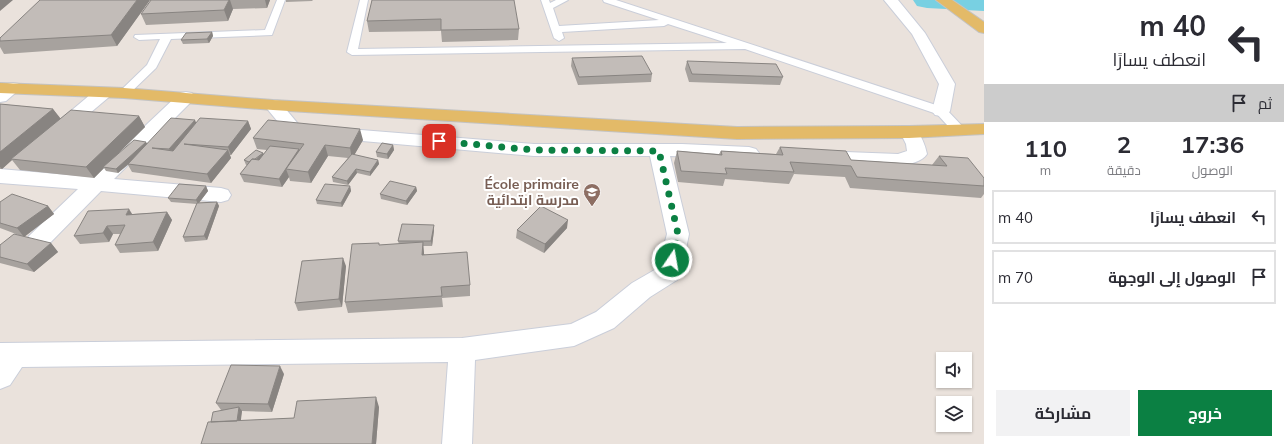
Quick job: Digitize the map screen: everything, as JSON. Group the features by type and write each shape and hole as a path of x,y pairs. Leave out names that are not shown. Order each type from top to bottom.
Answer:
{"main road":[{"path":"943,0 984,29"},
{"path":"4,91 124,94 736,133 909,132 984,129"}],"street":[{"path":"891,0 918,33 947,84 941,111"},
{"path":"45,142 104,93"},
{"path":"37,242 186,98"},
{"path":"273,104 294,130 534,150 768,154"},
{"path":"799,156 900,160 917,154 915,144 909,132"},
{"path":"5,362 462,350 574,335 605,320 641,290 669,273 678,234 659,151"},
{"path":"2,178 22,162"},
{"path":"2,178 98,184 220,195"},
{"path":"457,444 462,350"}],"lane":[{"path":"139,37 268,33 281,0"},
{"path":"364,0 352,52 747,46"},
{"path":"560,42 547,4 564,0"},
{"path":"607,0 941,111 959,129"},
{"path":"555,29 673,22"},
{"path":"124,94 152,66 167,36"}],"building":[{"path":"40,0 137,0 111,35 0,41 0,38"},
{"path":"151,0 229,0 224,10 141,14"},
{"path":"372,0 514,0 519,29 441,30 441,19 367,21"},
{"path":"212,32 207,39 181,40 186,33"},
{"path":"642,56 652,74 579,77 572,58"},
{"path":"687,61 776,64 783,77 692,74"},
{"path":"0,104 53,109 0,152"},
{"path":"71,110 139,116 86,167 11,159"},
{"path":"171,118 195,120 169,149 152,148 173,151 200,118 248,121 228,147 184,144 228,150 207,174 128,164"},
{"path":"268,120 360,129 350,148 325,145 308,172 286,169 304,144 253,138"},
{"path":"134,140 146,142 116,169 103,167"},
{"path":"382,143 393,145 387,154 376,152"},
{"path":"270,146 299,149 279,179 240,174 252,159 259,160"},
{"path":"780,147 846,151 851,160 947,166 939,156 968,158 984,178 984,186 857,177 851,166 790,162 794,172 725,168 727,174 681,171 677,151 722,155 721,151 783,155"},
{"path":"256,150 263,153 249,162 244,160"},
{"path":"352,154 378,160 370,172 356,169 347,181 332,177"},
{"path":"390,181 416,187 406,201 380,194"},
{"path":"179,184 206,186 196,200 168,198"},
{"path":"325,184 350,186 341,203 316,200"},
{"path":"12,194 48,206 17,228 0,223 0,202"},
{"path":"217,202 204,236 183,237 197,203"},
{"path":"541,206 568,220 545,244 517,230"},
{"path":"129,209 126,215 167,212 153,242 115,245 125,225 107,226 103,233 74,236 88,211"},
{"path":"402,224 434,225 431,241 398,241"},
{"path":"14,234 51,243 27,264 0,257 0,245"},
{"path":"423,242 422,255 467,252 470,285 441,287 442,296 345,302 352,244 379,243 379,245"},
{"path":"343,258 339,299 295,303 302,261"},
{"path":"231,365 280,366 268,404 216,403"},
{"path":"376,397 372,444 201,444 208,422 294,418 297,401"},
{"path":"239,407 237,421 211,422 213,412"}],"waterway":[{"path":"927,0 984,3"}],"place":[{"name":"École primaire مدرسة ابتدائية","path":"592,207"}],"route":[{"path":"439,141 534,150 659,151 678,234 672,260"}]}
